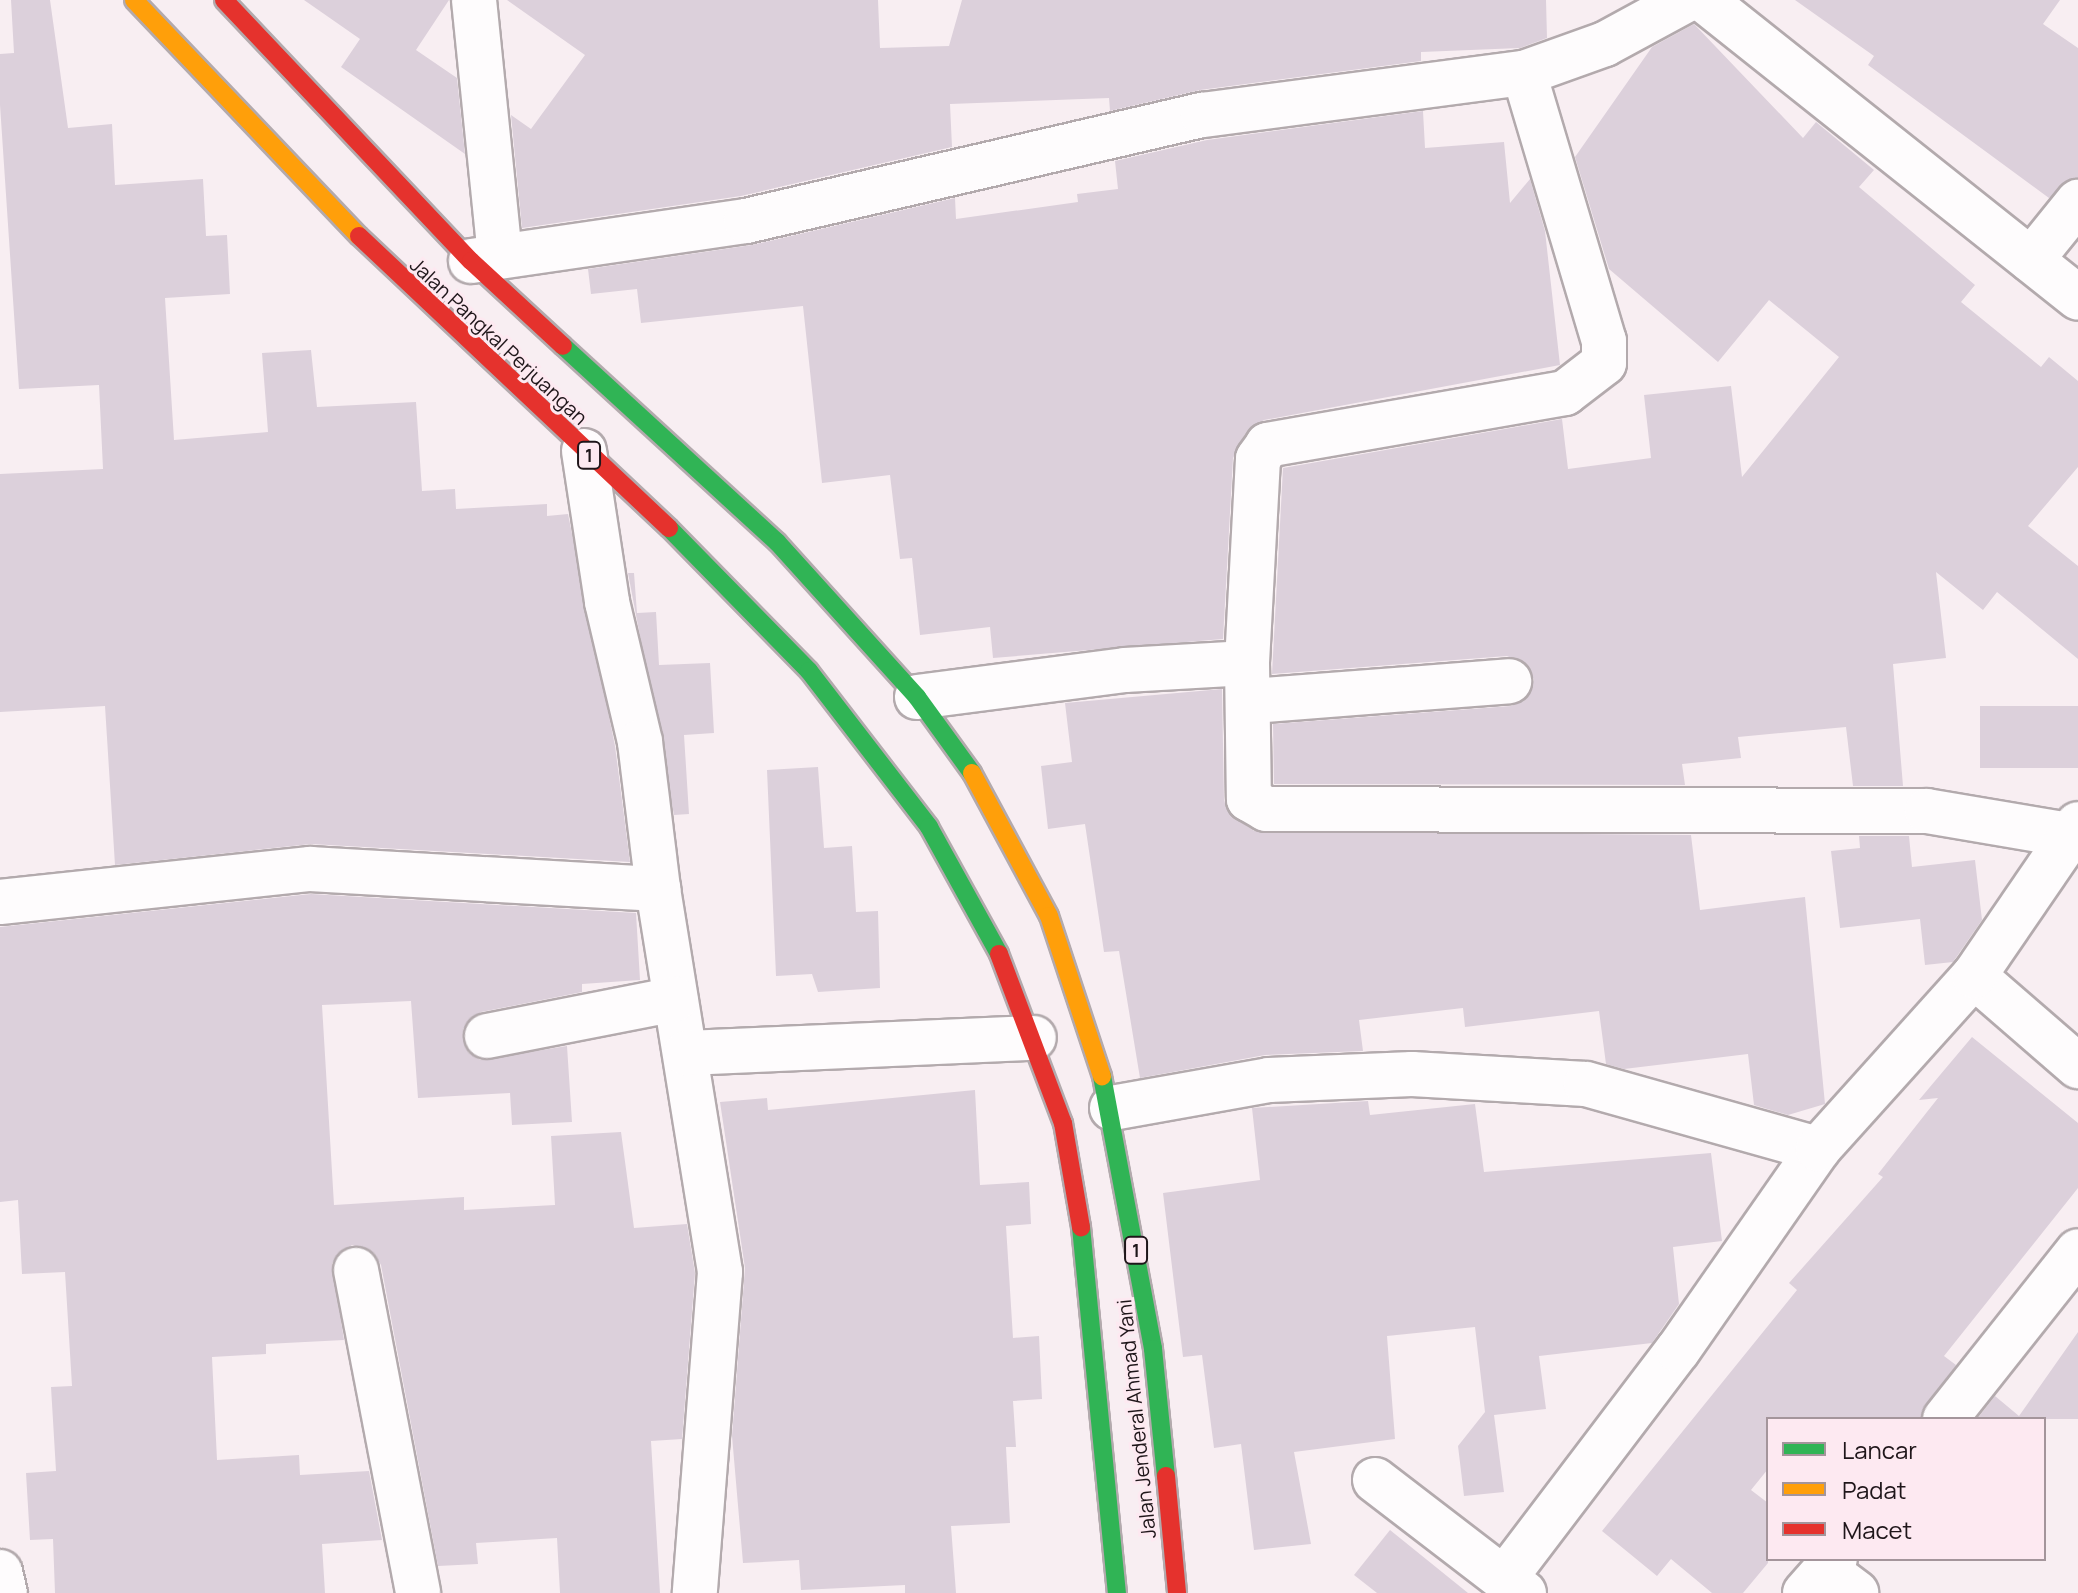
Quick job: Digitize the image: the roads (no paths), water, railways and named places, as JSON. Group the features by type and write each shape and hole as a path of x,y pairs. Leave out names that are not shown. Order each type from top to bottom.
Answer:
{"main road":[{"name":"Jalan Pangkal Perjuangan","path":"134,0 382,261 584,451 809,671 929,827 997,948"},
{"name":"Jalan Pangkal Perjuangan","path":"224,0 777,542 917,697 984,789 1049,916"},
{"name":"Jalan Jenderal Ahmad Yani","path":"1049,916 1112,1108 1153,1349 1177,1593"},
{"name":"Jalan Jenderal Ahmad Yani","path":"997,948 1034,1038 1063,1123 1085,1251 1117,1593"}],"street":[{"path":"474,0 486,258 746,221 1203,115 1524,73 1605,44 1686,0"},
{"path":"1704,0 2078,298"},
{"path":"1375,1480 1514,1586 1818,1149 1974,976 2074,829 1913,811 1266,809 1249,799 1244,782 1258,459 1268,445 1565,393 1604,363 1604,341 1524,73"},
{"path":"2031,260 2078,202"},
{"path":"584,451 607,602 640,742 658,889 720,1272 695,1593"},
{"path":"917,697 1125,670 1249,682 1509,681"},
{"path":"0,902 310,869 658,889"},
{"path":"1974,976 2078,1066"},
{"path":"487,1036 675,999"},
{"path":"686,1053 1034,1038"},
{"path":"1112,1108 1269,1080 1412,1074 1586,1084 1818,1149"},
{"path":"1947,1417 2078,1251"},
{"path":"356,1270 418,1593"},
{"path":"0,1572 5,1593"}]}
